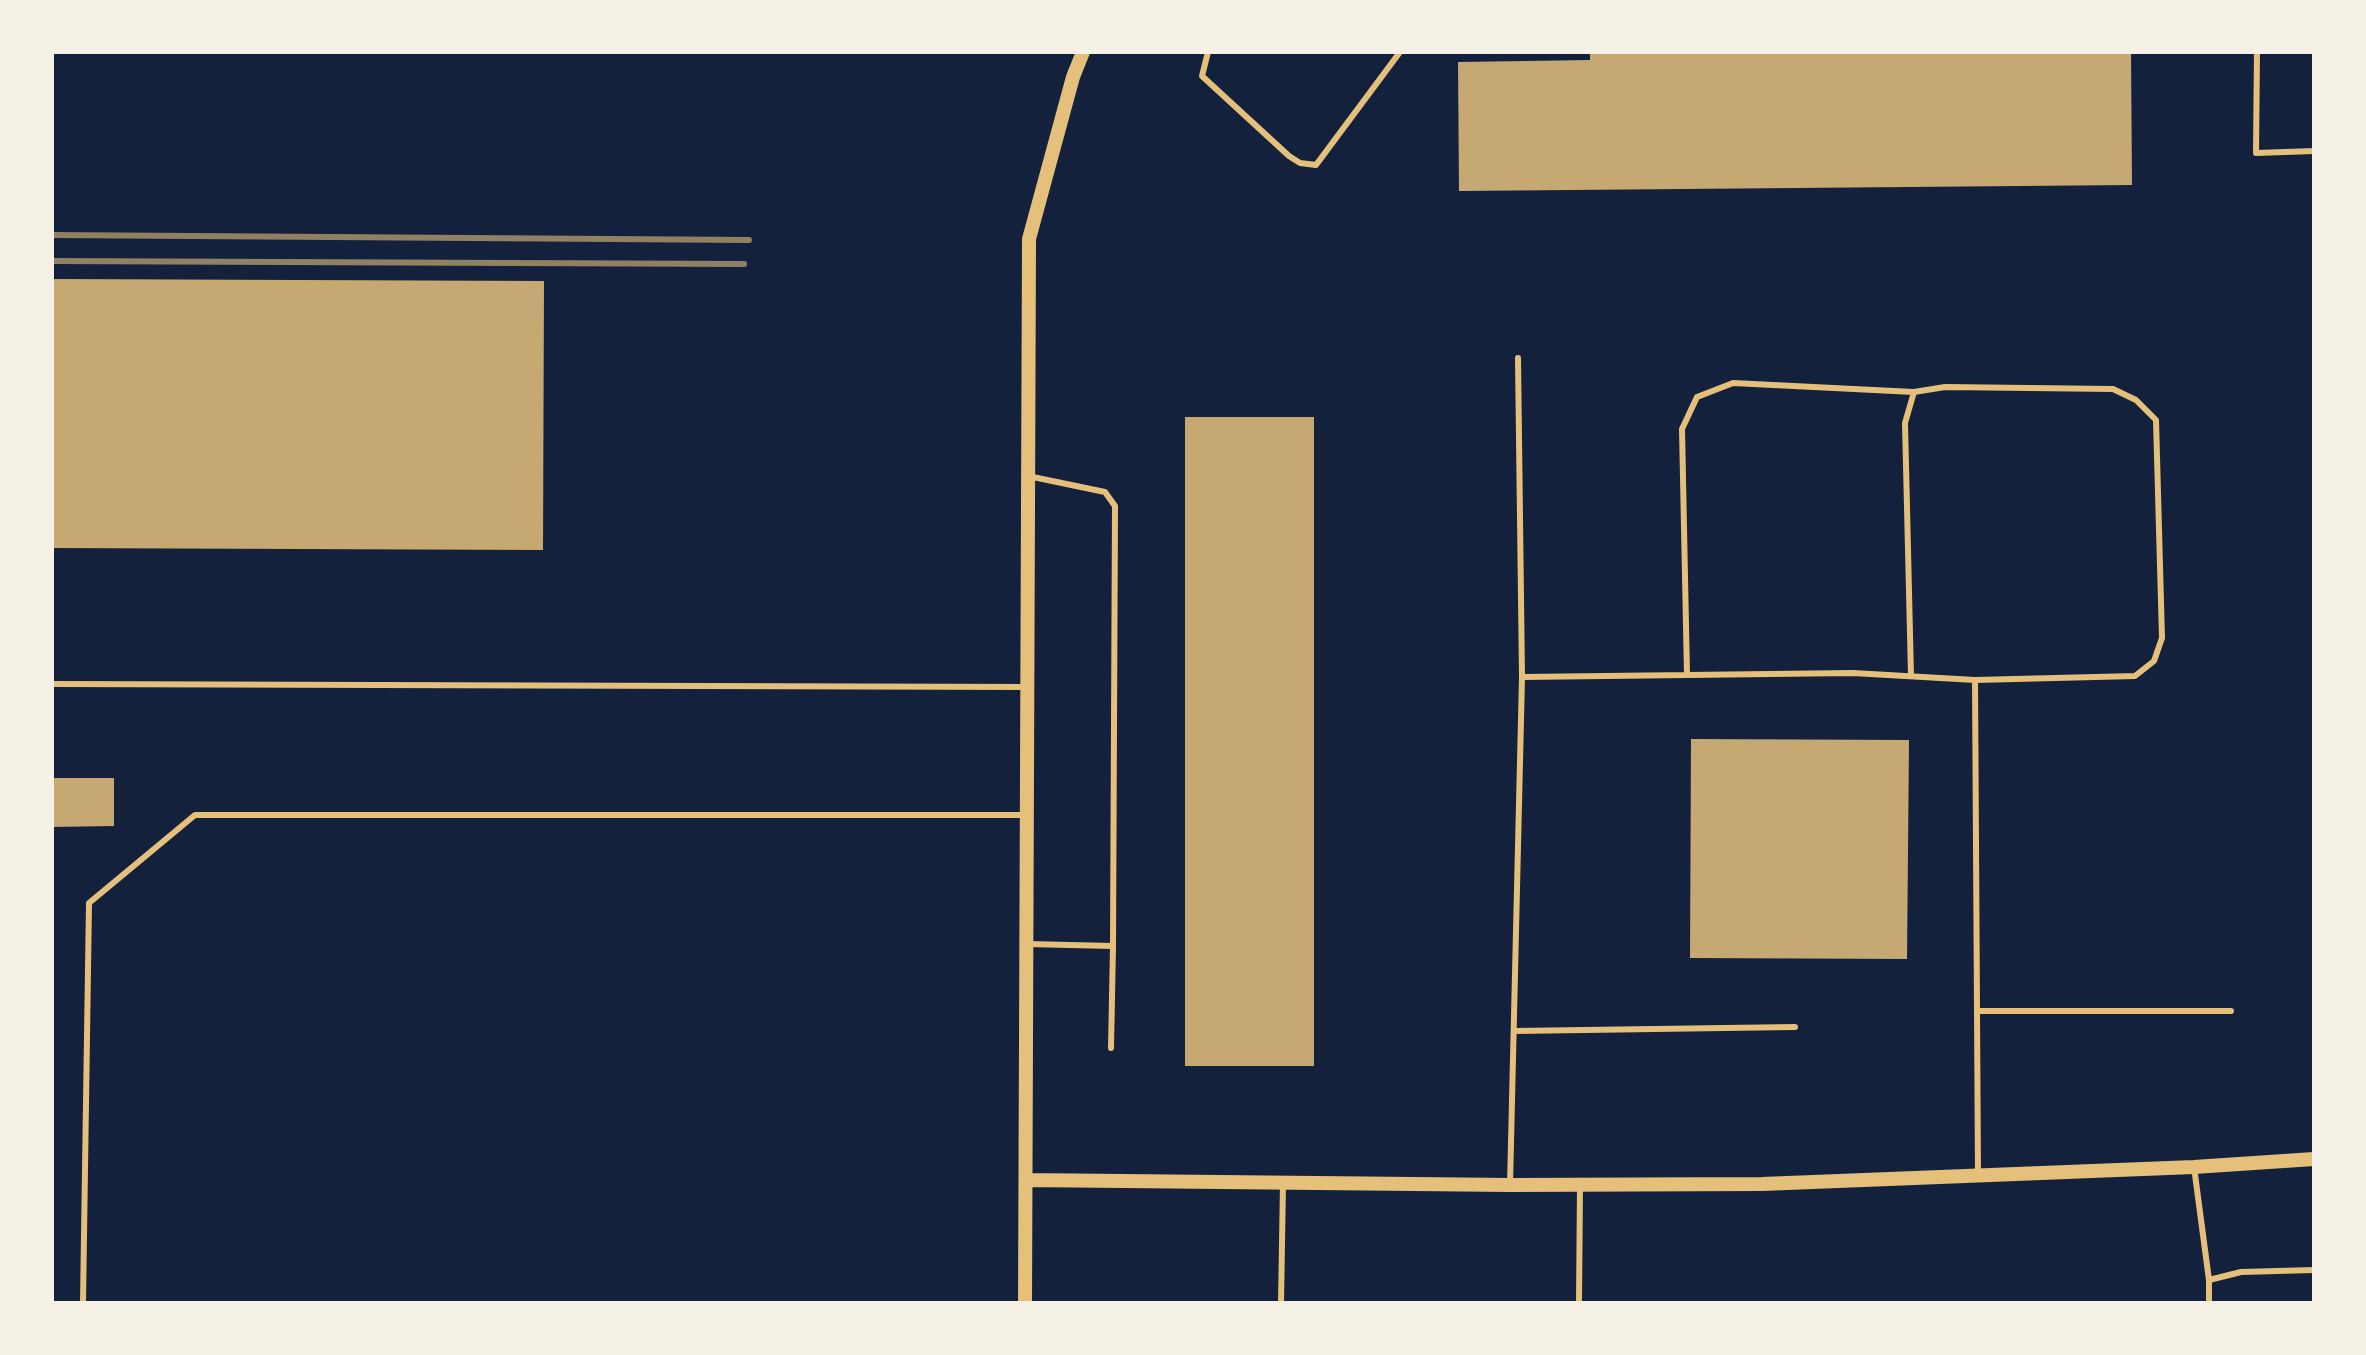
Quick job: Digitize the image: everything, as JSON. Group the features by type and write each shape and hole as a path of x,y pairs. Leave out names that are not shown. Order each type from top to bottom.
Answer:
{"street":[{"path":"1025,1303 1029,239 1073,77 1083,52"},
{"path":"1026,1180 1762,1184 2194,1167 2314,1159"}],"lane":[{"path":"1208,52 1202,76 1289,156 1300,163 1316,165 1400,52"},
{"path":"2257,52 2256,153 2314,151"},
{"path":"1510,1185 1522,677 1518,358"},
{"path":"1522,677 1853,673 1975,680 2135,676 2154,661 2162,638 2156,420 2136,400 2113,389 1945,387 1914,392 1733,383 1697,397 1682,429 1687,675"},
{"path":"1911,676 1905,423 1914,392"},
{"path":"1028,476 1105,492 1115,506 1111,1048"},
{"path":"1975,680 1978,1175"},
{"path":"52,684 1028,687"},
{"path":"83,1303 89,903 195,815 1027,815"},
{"path":"1027,944 1113,946"},
{"path":"1977,1011 2231,1011"},
{"path":"1514,1031 1795,1027"},
{"path":"2194,1167 2209,1280 2209,1303"},
{"path":"1281,1303 1283,1183"},
{"path":"1579,1303 1580,1185"},
{"path":"2209,1280 2241,1272 2314,1270"}],"building":[{"path":"1590,52 2131,52 2132,185 1459,191 1458,62 1590,60"},
{"path":"52,279 544,281 543,550 52,548"},
{"path":"1185,417 1314,417 1314,1066 1185,1066"},
{"path":"1691,739 1909,740 1907,959 1690,958"},
{"path":"52,778 114,778 114,826 52,827"}],"railway":[{"path":"52,235 749,240"},
{"path":"52,261 744,264"}]}
